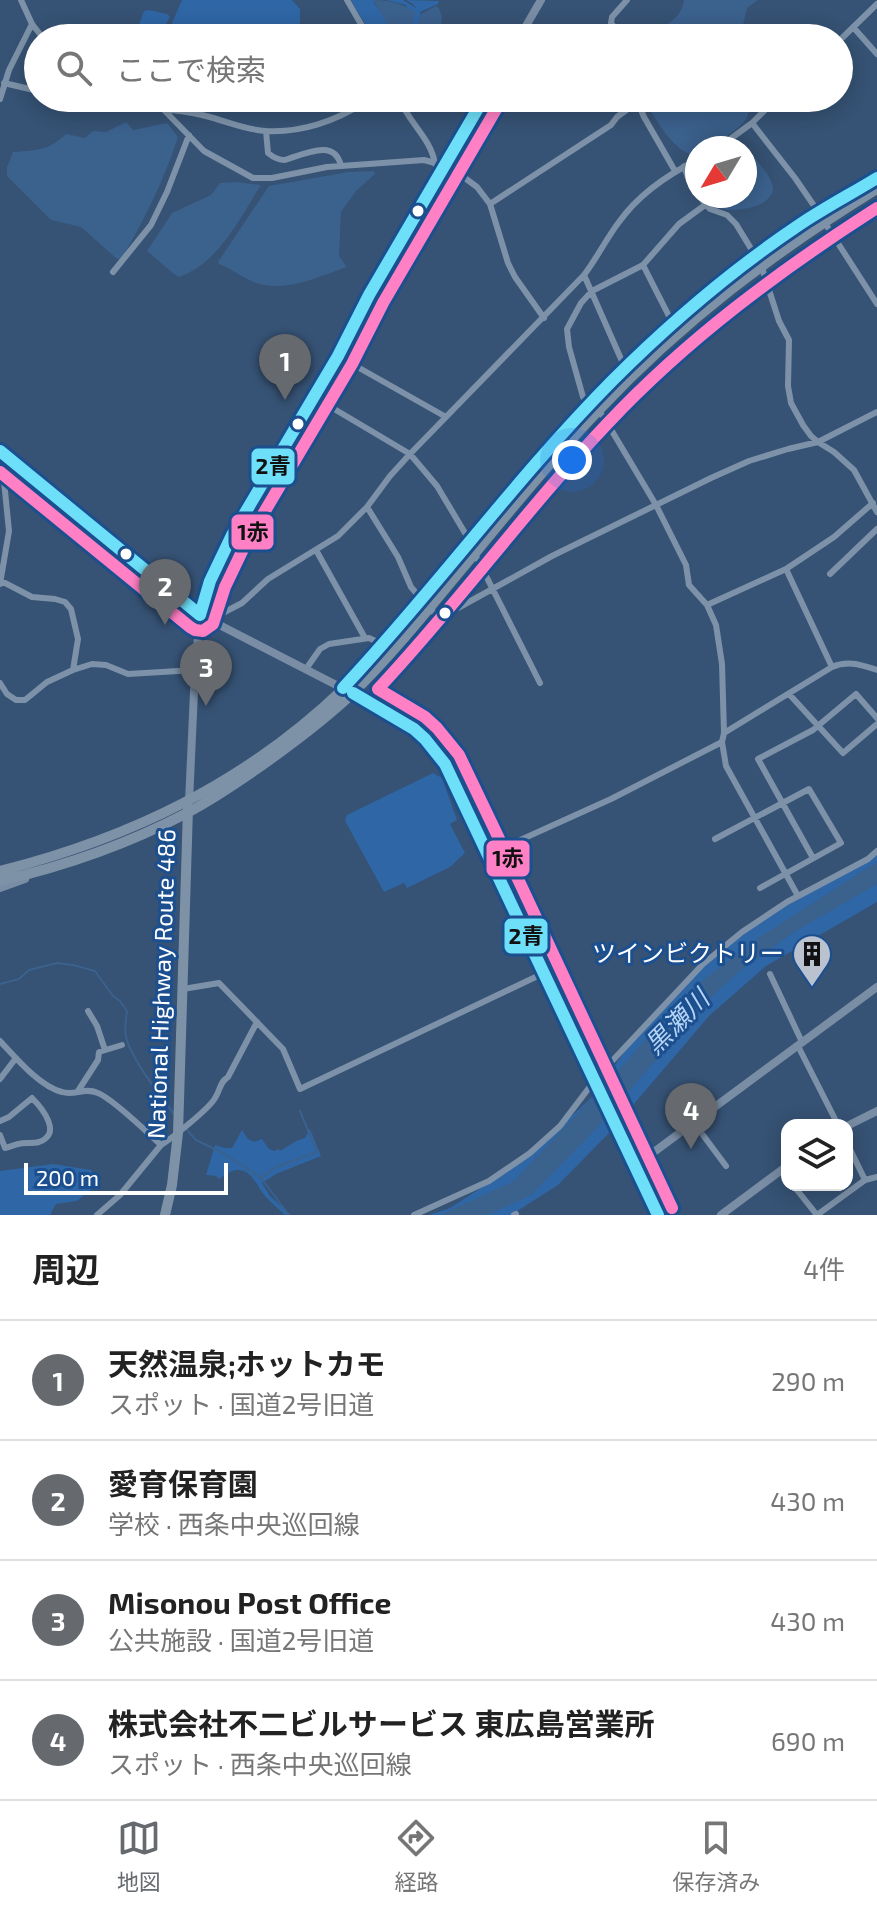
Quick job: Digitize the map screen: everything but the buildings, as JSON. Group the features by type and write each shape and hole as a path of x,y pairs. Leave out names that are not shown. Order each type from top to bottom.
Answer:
{"highway":[{"path":"348,690 384,645 475,554 625,368 673,324 877,178"},
{"path":"821,218 877,189"},
{"path":"0,881 129,840 188,807 280,742 381,664 470,542 524,478 594,408 759,261"},
{"path":"0,871 79,849 188,807"},
{"name":"National Highway Route 486","path":"165,1215 178,1133 188,807"}],"street":[{"path":"21,0 32,24"},
{"path":"347,0 361,24"},
{"path":"527,24 541,0"},
{"path":"612,24 612,17 627,0"},
{"path":"877,4 853,27 877,54"},
{"path":"0,99 2,83 24,40"},
{"path":"2,83 24,88"},
{"path":"166,112 204,151 253,178 272,178 327,167 424,160 450,167 477,187 490,204 508,263 544,318"},
{"path":"187,112 266,131 299,128 337,119 349,112"},
{"path":"404,112 430,145 440,165"},
{"path":"188,807 200,615 210,581 232,535 338,356 440,165 475,112"},
{"path":"490,204 611,125 623,112"},
{"path":"643,112 675,171"},
{"path":"734,136 763,112"},
{"path":"752,123 795,178 877,304"},
{"path":"266,131 268,153 273,158 285,160 330,150 336,153 341,166"},
{"path":"113,272 155,217 189,135"},
{"path":"200,615 219,615 242,603 268,579 338,536 367,507 410,454 584,275 631,207 675,171 684,166 685,169"},
{"path":"701,208 679,224 643,265 592,291 581,303 567,329 569,347 583,397 603,416 656,505 686,565 689,585 707,605 716,625 722,664 722,742 726,766 798,896"},
{"path":"711,208 731,218 759,261 779,321 789,340 788,386 791,403 811,436 854,470 877,512"},
{"path":"643,265 673,324"},
{"path":"584,275 625,368"},
{"path":"338,356 446,417"},
{"path":"314,397 410,454 437,486 470,542 540,683"},
{"path":"367,507 398,557 411,587 436,614 444,613 552,556 749,461 818,442 877,412"},
{"path":"0,451 200,615 401,720 434,749 445,764 489,854 658,1215"},
{"path":"0,451 9,531 1,582 32,597 65,602 71,609 78,639 73,670"},
{"path":"707,605 786,569 834,537 873,503"},
{"path":"830,574 877,529"},
{"path":"316,550 365,638"},
{"path":"786,569 832,667"},
{"path":"306,669 325,646 365,638 384,645"},
{"path":"724,733 832,667 850,663 877,670"},
{"path":"0,683 7,694 16,700 25,700 47,682 92,664 106,665 128,674 195,670"},
{"path":"789,694 817,726 843,753 877,721 856,694 817,726 799,739 758,759 813,858"},
{"path":"489,854 611,799 722,742"},
{"path":"715,839 809,789 841,843 760,888"},
{"path":"414,1215 489,1181 530,1153 560,1126 595,1081 703,964 742,932 877,851"},
{"path":"0,888 29,877 36,871"},
{"path":"183,989 219,983 283,1049 300,1089 544,973"},
{"path":"770,974 835,1119"},
{"path":"635,1166 877,987"},
{"path":"88,1011 105,1050"},
{"path":"97,1215 120,1195 161,1145 215,1099 221,1082 228,1077 257,1022"},
{"path":"0,1041 53,1089 66,1094 85,1089 101,1094 161,1145"},
{"path":"78,1091 98,1060 99,1052 122,1045"},
{"path":"0,1079 16,1058"},
{"path":"0,1121 32,1098 45,1111 51,1124 45,1138 38,1142 5,1148 0,1135"},
{"path":"853,1123 877,1111"},
{"path":"694,1123 726,1166"},
{"path":"853,1155 865,1180"},
{"path":"721,1215 781,1174"},
{"path":"798,1191 817,1215 865,1180 877,1177"}],"shaded area":[{"path":"182,0 292,0 300,9 299,24 172,24"},
{"path":"351,0 375,0 389,24 365,24"},
{"path":"386,0 403,0 416,8 406,0 439,1 420,12 418,24 412,24 406,5"},
{"path":"144,11 170,17 166,24 139,24"},
{"path":"433,773 442,778 457,820 450,824 465,853 450,867 407,888 404,883 384,892 345,821 347,815"},
{"path":"877,854 877,902 766,966 709,1016 611,1131 558,1185 511,1215 429,1215 450,1208 523,1161 591,1098 638,1033 691,978 748,928"},
{"path":"310,1129 321,1156 262,1183 270,1196 291,1215 285,1215 270,1201 247,1172 235,1170 219,1179 206,1175 215,1145 232,1148 242,1130 248,1139 254,1142 262,1139 269,1149 280,1151 305,1138"},
{"path":"53,1164 91,1170 99,1183 77,1201 56,1204 50,1215 0,1215 0,1171"}],"water":[{"path":"684,0 758,0 747,8 743,24 668,24"},
{"path":"374,2 396,3 415,12 412,24 388,24"},
{"path":"436,6 442,17 441,24 417,24 421,14"},
{"path":"652,112 748,112 743,122 727,136 685,136 685,152 670,139"},
{"path":"126,122 133,130 167,123 178,137 146,214 122,258 117,259 81,227 51,220 7,176 7,167 13,152 48,147 66,134 85,138 93,131 106,132"},
{"path":"757,161 773,188 771,195 759,204"},
{"path":"374,171 375,174 356,191 341,212 339,256 347,267 301,283 277,286 254,282 219,264 269,186 348,172"},
{"path":"220,183 261,185 227,238 206,261 179,277 147,251 172,213 211,195"},
{"name":"黒瀬川","path":"877,862 877,884 794,932 742,969 713,995 591,1134 531,1195 487,1215 440,1215 513,1182 669,1013 706,978 760,937"}],"waterway":[{"path":"0,984 19,979 29,970 57,963 95,971 127,1011 125,1030 129,1046 174,1114"},
{"path":"261,1178 276,1167 317,1152 300,1111"},
{"path":"187,1130 196,1140 223,1153 261,1178 289,1215"}],"transit line":[{"name":"2青","path":"0,451 200,615 210,581 232,535 338,356 369,295 476,112"},
{"name":"1赤","path":"0,472 190,627 203,631 213,624 225,587 246,543 352,364 383,303 494,112"},
{"name":"2青","path":"343,688 543,456 612,381 679,318 750,260 808,219 877,178"},
{"name":"1赤","path":"672,1208 459,755 425,717 378,689 578,455 638,392 736,307 877,208"},
{"name":"2青","path":"353,693 414,729 445,764 658,1215"}],"place":[{"name":"天然温泉;ホットカモ","path":"285,400"},
{"name":"愛育保育園","path":"165,625"},
{"name":"Misonou Post Office","path":"206,706"},
{"name":"ツインビクトリー","path":"812,988"},
{"name":"株式会社不二ビルサービス 東広島営業所","path":"691,1149"}]}
